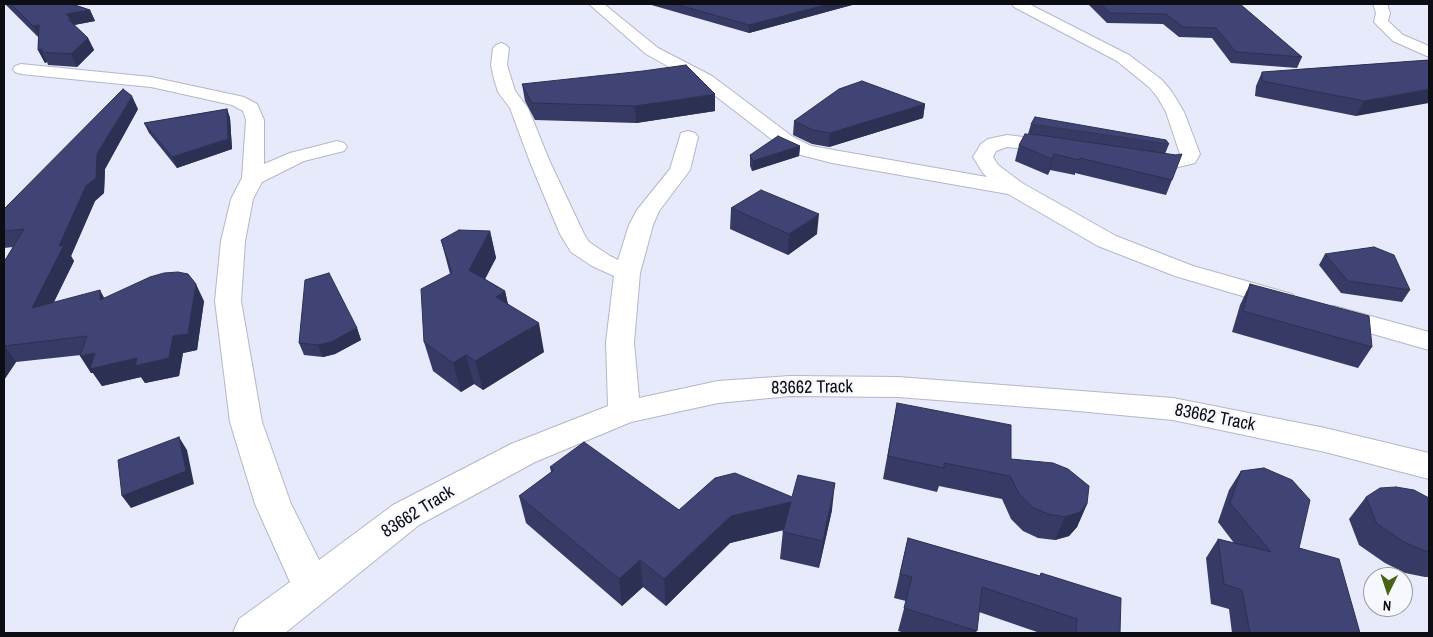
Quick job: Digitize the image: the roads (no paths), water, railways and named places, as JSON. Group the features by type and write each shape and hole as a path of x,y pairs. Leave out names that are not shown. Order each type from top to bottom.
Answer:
{"street":[{"path":"596,4 652,51 706,80 786,141 804,150 832,158 1014,188"},
{"path":"1019,4 1123,58 1156,84 1166,96 1175,112 1190,154 1188,159 1170,163 1118,156"},
{"path":"1380,4 1383,13 1381,22 1398,38 1429,52"},
{"path":"500,48 499,65 507,92 519,108 572,234 580,248 601,261 627,273"},
{"path":"20,69 151,82 238,101 251,108 254,120 253,178 242,200 233,241 228,301 235,354 249,431 273,504 312,587"},
{"path":"624,412 620,342 627,273 641,224 648,210 680,170 688,137"},
{"path":"1081,150 1020,141 995,143 988,148 984,157 990,169 1014,188 1107,241 1146,258 1184,271 1429,341"},
{"path":"253,178 297,157 337,147"},
{"name":"83662 Track","path":"254,633 406,515 523,453 624,412 718,392 790,386 898,387 1067,399 1173,409 1325,440 1429,466"}]}
